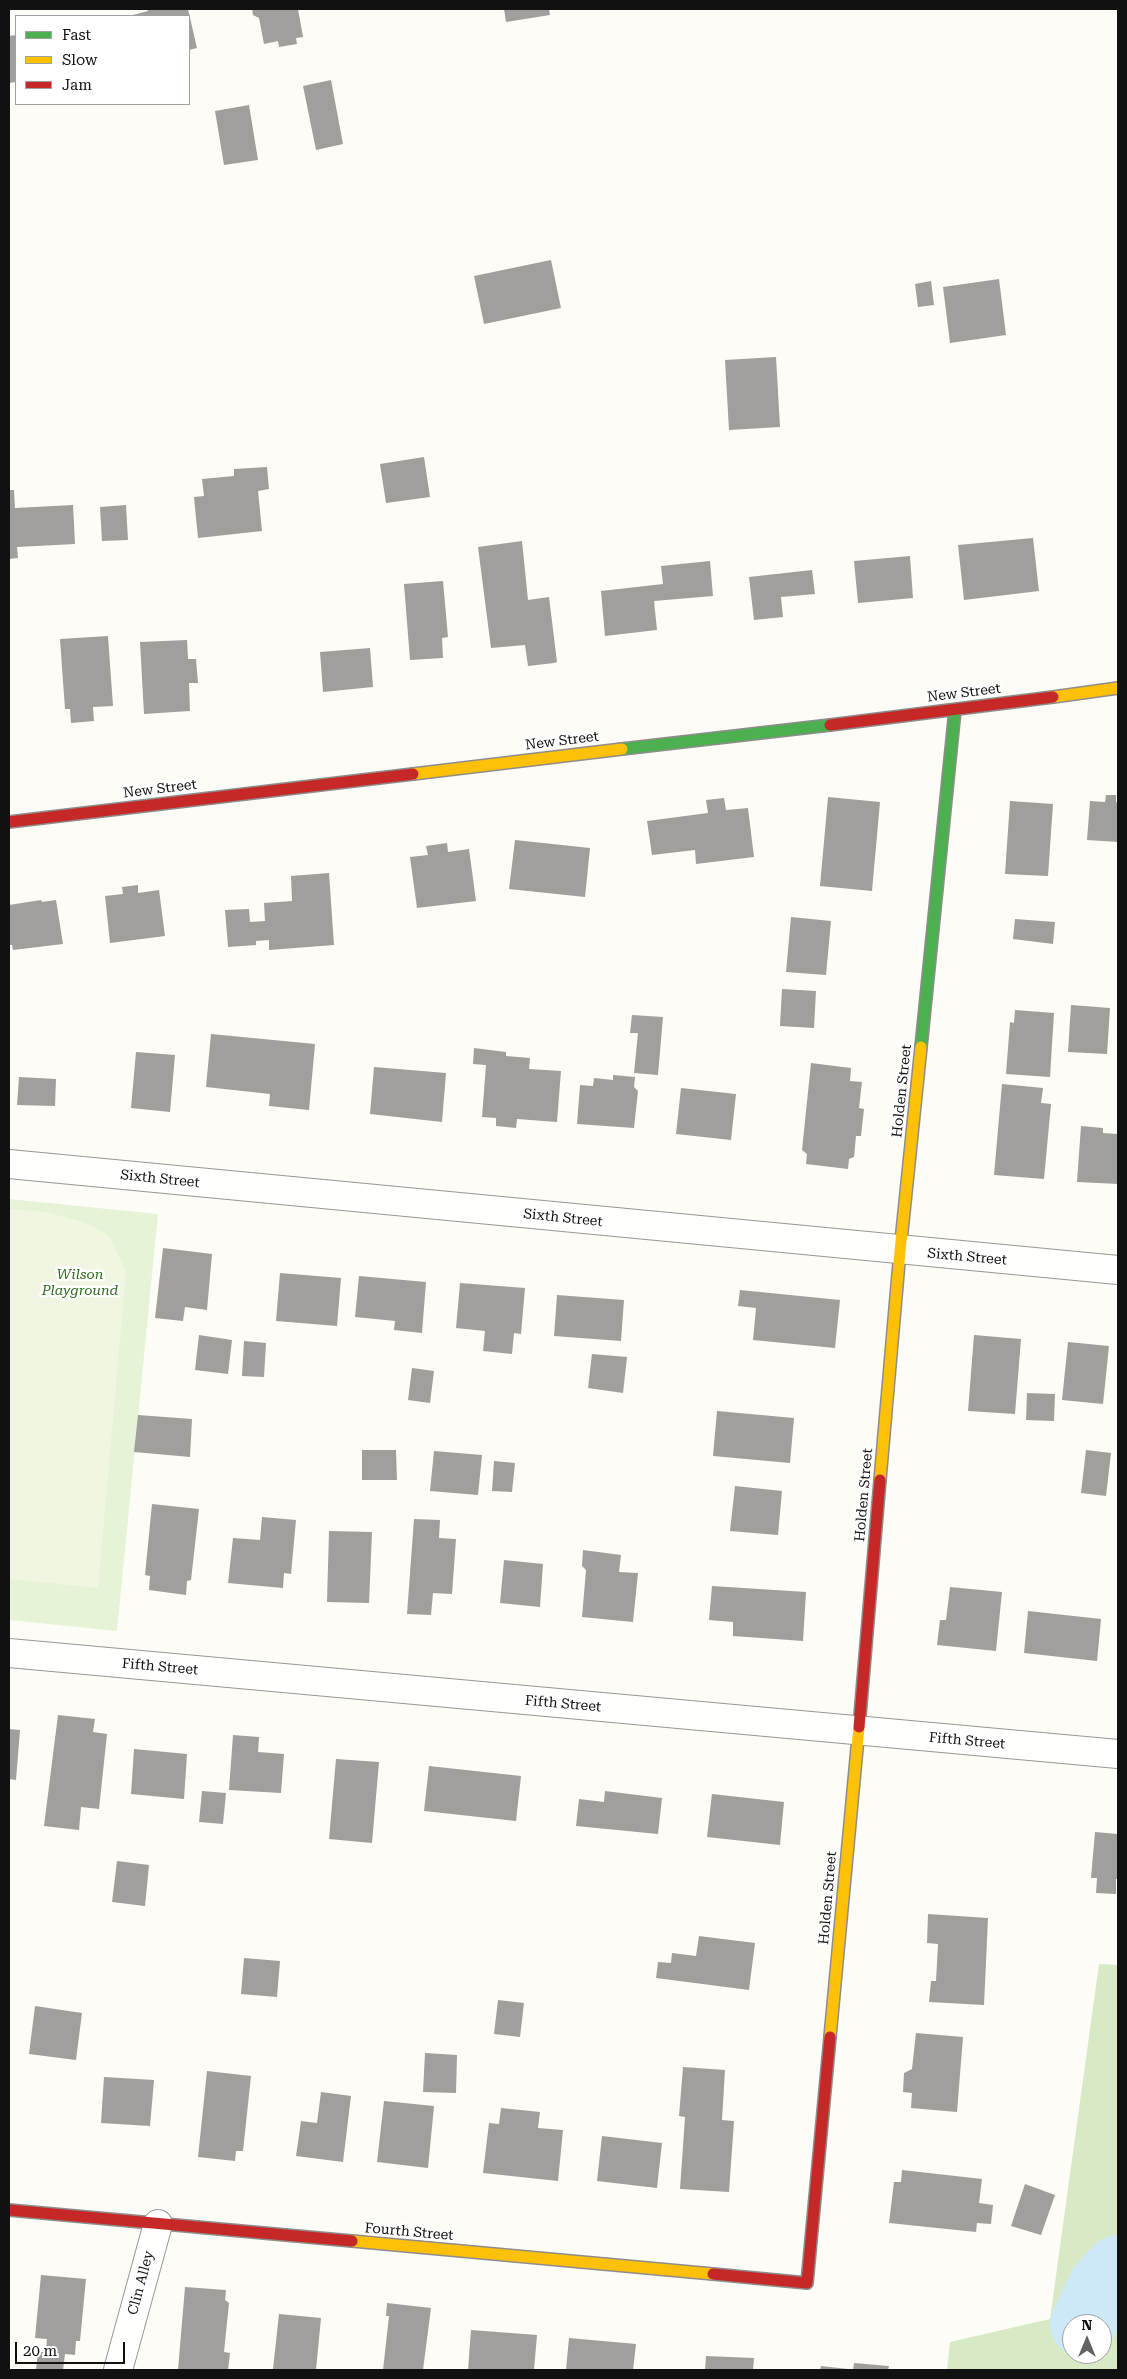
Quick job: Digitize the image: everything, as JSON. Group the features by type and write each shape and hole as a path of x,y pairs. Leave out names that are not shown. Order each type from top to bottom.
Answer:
{"street":[{"name":"New Street","path":"9,822 955,710 1118,688"},
{"name":"Holden Street","path":"807,2283 859,1731 900,1251 955,710"},
{"name":"Sixth Street","path":"9,1164 900,1251 1118,1270"},
{"name":"Fifth Street","path":"9,1653 1118,1754"},
{"name":"Fourth Street","path":"9,2210 807,2283"},
{"name":"Clin Alley","path":"118,2370 146,2261 158,2224"}],"green space":[{"name":"Wilson Playground","path":"9,1199 158,1214 117,1631 9,1620"},
{"name":"Wilson Playground","path":"9,1209 47,1212 86,1223 109,1236 126,1271 98,1588 9,1579"},
{"path":"1099,1964 1118,1965 1118,2370 947,2370 950,2342 1050,2319"}],"building":[{"path":"147,9 188,9 189,15 133,15 148,11"},
{"path":"252,9 298,9 303,37 296,38 297,44 279,47 278,41 264,44 259,18 253,15"},
{"path":"504,9 549,9 550,15 506,22"},
{"path":"190,18 197,48 190,50"},
{"path":"15,35 15,82 9,83 9,36"},
{"path":"331,80 343,144 316,150 303,86"},
{"path":"249,105 258,160 224,165 215,111"},
{"path":"551,260 561,308 484,324 474,276"},
{"path":"999,279 1006,335 950,343 943,287"},
{"path":"931,281 934,305 918,307 915,284"},
{"path":"776,357 780,427 729,430 725,360"},
{"path":"424,457 430,497 386,503 380,464"},
{"path":"267,467 269,489 258,491 262,531 198,538 194,497 204,496 202,479 234,476 234,469"},
{"path":"9,490 14,490 15,508 73,505 75,544 17,547 18,558 9,559"},
{"path":"126,505 128,540 102,541 100,507"},
{"path":"1033,538 1039,591 964,600 958,545"},
{"path":"522,541 528,600 549,597 557,662 554,663 528,666 525,645 491,648 478,547"},
{"path":"910,556 913,598 858,603 854,561"},
{"path":"710,561 713,596 654,601 657,630 605,636 601,591 663,584 661,566"},
{"path":"812,570 815,594 781,597 783,617 754,620 749,577"},
{"path":"443,581 448,637 442,638 443,658 410,660 404,584"},
{"path":"108,636 113,706 93,707 94,721 71,723 70,709 65,709 60,639"},
{"path":"187,640 188,659 196,659 198,683 189,683 190,711 144,714 140,642"},
{"path":"370,648 373,687 323,692 320,652"},
{"path":"1106,795 1116,795 1116,802 1118,803 1118,842 1087,840 1090,801 1105,802"},
{"path":"828,797 880,802 872,891 820,886"},
{"path":"724,798 726,810 748,808 754,857 696,864 695,850 652,855 647,821 708,813 706,800"},
{"path":"1010,801 1053,804 1048,876 1005,874"},
{"path":"515,840 590,848 585,897 509,889"},
{"path":"447,843 448,852 469,849 476,901 417,908 410,857 428,855 426,846"},
{"path":"329,873 334,945 269,950 269,940 256,941 256,945 228,947 225,910 249,909 250,922 265,921 264,903 292,901 291,876"},
{"path":"138,885 138,893 159,890 165,936 110,943 105,896 123,894 122,887"},
{"path":"41,900 42,902 56,900 63,944 13,950 12,945 9,945 9,905"},
{"path":"791,917 831,921 826,975 786,972"},
{"path":"1015,919 1055,922 1053,944 1013,939"},
{"path":"782,989 816,991 814,1028 780,1026"},
{"path":"1071,1005 1110,1008 1107,1054 1068,1052"},
{"path":"1015,1010 1054,1013 1050,1077 1006,1074 1010,1022 1014,1023"},
{"path":"632,1015 663,1017 658,1075 634,1073 638,1033 630,1033"},
{"path":"211,1034 315,1044 309,1110 269,1106 270,1094 206,1087"},
{"path":"474,1048 506,1052 506,1056 530,1058 529,1069 561,1071 557,1122 517,1119 516,1128 496,1126 496,1118 482,1117 486,1065 473,1064"},
{"path":"136,1052 175,1055 170,1112 131,1108"},
{"path":"811,1063 851,1068 850,1081 862,1082 859,1108 864,1109 861,1136 856,1136 854,1157 849,1159 848,1169 806,1164 807,1154 802,1150"},
{"path":"374,1067 446,1073 442,1122 370,1114"},
{"path":"613,1075 635,1077 634,1087 638,1091 634,1128 577,1124 580,1085 593,1086 594,1078 613,1080"},
{"path":"19,1077 56,1079 55,1106 17,1105"},
{"path":"1002,1084 1043,1088 1041,1103 1051,1104 1044,1179 994,1175"},
{"path":"681,1088 736,1094 731,1140 676,1134"},
{"path":"1081,1126 1103,1128 1103,1133 1118,1134 1118,1184 1077,1182"},
{"path":"163,1248 212,1254 207,1310 185,1307 183,1321 155,1318"},
{"path":"280,1273 341,1278 337,1326 276,1321"},
{"path":"359,1276 426,1282 422,1333 394,1330 395,1321 355,1317"},
{"path":"460,1283 525,1288 521,1334 514,1333 512,1354 483,1351 485,1331 456,1328"},
{"path":"740,1290 840,1300 835,1348 753,1340 756,1308 738,1306"},
{"path":"557,1295 624,1300 621,1341 554,1336"},
{"path":"199,1335 232,1340 228,1374 195,1370"},
{"path":"974,1335 1021,1339 1015,1414 968,1411"},
{"path":"244,1341 266,1343 264,1377 242,1376"},
{"path":"1068,1342 1109,1346 1103,1404 1062,1400"},
{"path":"592,1354 627,1357 623,1393 588,1388"},
{"path":"412,1368 434,1371 430,1403 408,1400"},
{"path":"1027,1393 1055,1394 1054,1421 1026,1420"},
{"path":"717,1411 794,1418 790,1463 713,1456"},
{"path":"138,1415 192,1419 190,1457 134,1452"},
{"path":"362,1450 396,1450 397,1480 362,1480"},
{"path":"1086,1450 1111,1453 1106,1496 1081,1493"},
{"path":"434,1451 482,1455 478,1495 430,1491"},
{"path":"494,1461 515,1463 512,1492 492,1491"},
{"path":"735,1486 782,1491 778,1535 730,1531"},
{"path":"152,1504 199,1509 191,1580 187,1581 186,1595 149,1590 150,1576 145,1575"},
{"path":"262,1517 296,1520 291,1574 284,1573 283,1588 228,1583 233,1538 260,1540"},
{"path":"414,1519 440,1520 439,1538 456,1539 452,1594 433,1593 431,1615 407,1614"},
{"path":"329,1531 372,1532 369,1603 327,1602"},
{"path":"583,1550 621,1555 619,1572 638,1573 633,1622 582,1617 586,1570 582,1566"},
{"path":"504,1560 543,1564 540,1607 500,1603"},
{"path":"712,1586 806,1592 803,1641 733,1636 733,1622 709,1620"},
{"path":"950,1587 1002,1592 996,1651 937,1645 940,1620 946,1620"},
{"path":"1028,1611 1101,1619 1097,1661 1024,1653"},
{"path":"58,1715 95,1719 93,1732 107,1734 99,1809 81,1807 79,1830 44,1826"},
{"path":"9,1729 20,1730 16,1780 9,1779"},
{"path":"233,1735 259,1737 258,1752 284,1754 281,1793 229,1790"},
{"path":"134,1749 187,1754 184,1799 131,1794"},
{"path":"336,1759 379,1762 372,1843 329,1839"},
{"path":"429,1766 521,1776 516,1821 424,1811"},
{"path":"202,1791 226,1793 223,1824 199,1822"},
{"path":"605,1791 662,1798 658,1834 576,1826 579,1799 604,1802"},
{"path":"712,1794 784,1802 780,1845 707,1837"},
{"path":"1095,1832 1118,1834 1116,1894 1096,1893 1097,1878 1091,1878"},
{"path":"117,1861 149,1865 145,1906 112,1902"},
{"path":"928,1914 988,1918 984,2005 929,2002 931,1981 936,1981 938,1944 927,1943"},
{"path":"699,1936 755,1943 749,1990 656,1978 658,1962 671,1963 672,1953 696,1956"},
{"path":"244,1958 280,1961 277,1997 241,1994"},
{"path":"498,2000 524,2003 520,2037 494,2034"},
{"path":"35,2006 82,2013 76,2060 29,2054"},
{"path":"916,2033 963,2037 957,2112 911,2108 912,2093 903,2092 904,2073 912,2069"},
{"path":"425,2053 457,2055 456,2093 423,2092"},
{"path":"683,2067 725,2070 722,2120 734,2121 729,2192 680,2189 685,2117 679,2116"},
{"path":"207,2071 251,2076 243,2151 236,2151 235,2161 198,2157"},
{"path":"104,2077 154,2080 150,2126 101,2123"},
{"path":"321,2092 351,2096 343,2162 296,2156 301,2121 317,2123"},
{"path":"384,2101 434,2106 428,2168 377,2162"},
{"path":"501,2108 540,2112 538,2128 563,2130 558,2181 483,2173 489,2123 499,2124"},
{"path":"602,2136 662,2143 657,2188 597,2181"},
{"path":"902,2170 982,2179 979,2203 993,2205 991,2224 977,2223 976,2232 889,2223 894,2182 901,2182"},
{"path":"1025,2184 1055,2195 1041,2235 1011,2226"},
{"path":"41,2275 86,2279 80,2341 76,2341 75,2355 65,2354 63,2370 36,2370 38,2352 46,2352 47,2339 35,2338"},
{"path":"185,2287 226,2290 225,2300 229,2303 224,2352 230,2353 228,2370 178,2370"},
{"path":"387,2303 431,2308 423,2370 383,2370 389,2316 386,2316"},
{"path":"279,2314 321,2318 316,2370 273,2369"},
{"path":"471,2330 537,2335 534,2370 468,2370"},
{"path":"569,2338 636,2344 633,2370 566,2370"},
{"path":"706,2356 754,2358 753,2370 705,2370"},
{"path":"854,2363 889,2366 888,2370 853,2370"},
{"path":"821,2366 848,2369 848,2370 820,2370"}],"waterway":[{"path":"1088,2314 1101,2286 1118,2268"}],"traffic: fast":[{"path":"921,1047 955,710"},
{"path":"622,749 830,725"}],"traffic: slow":[{"path":"1053,697 1118,688"},
{"path":"413,774 622,749"},
{"path":"880,1480 900,1251 921,1047"},
{"path":"830,2037 859,1727"},
{"path":"352,2241 713,2274"}],"traffic: jam":[{"path":"830,725 1053,697"},
{"path":"9,822 413,774"},
{"path":"859,1727 880,1480"},
{"path":"713,2274 807,2283 830,2037"},
{"path":"9,2210 352,2241"}]}
